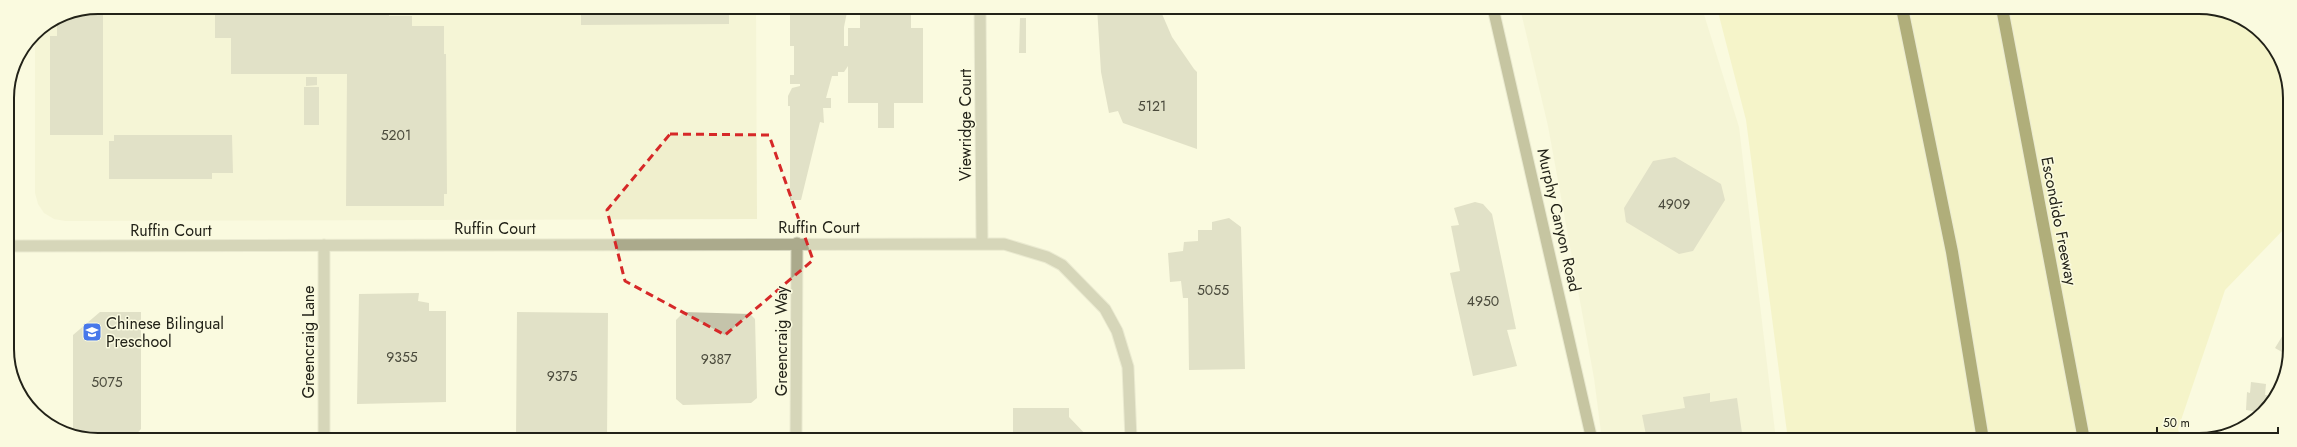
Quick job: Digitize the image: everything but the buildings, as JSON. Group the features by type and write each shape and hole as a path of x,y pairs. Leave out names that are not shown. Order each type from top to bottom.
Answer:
{"highway":[{"path":"1903,14 1952,252 1982,433"},
{"name":"Escondido Freeway","path":"2004,14 2083,433"}],"main road":[{"name":"Murphy Canyon Road","path":"1494,14 1590,433"}],"street":[{"name":"Viewridge Court","path":"980,14 982,243"},
{"name":"Ruffin Court","path":"14,246 797,243 1004,244 1052,260 1062,265 1106,309 1118,332 1128,367 1132,433"},
{"name":"Greencraig Way","path":"796,433 797,243"},
{"name":"Greencraig Lane","path":"324,245 324,433"}],"highlighted area":[{"path":"670,134 769,135 813,260 725,335 625,281 607,210"}],"shaded area":[{"path":"98,14 756,14 757,219 65,221 54,219 44,213 38,204 35,193 35,43 51,28 66,20 76,17"},
{"path":"1521,14 1704,14 1739,127 1775,433 1601,433 1594,378 1548,126"},
{"path":"1719,14 2199,14 2226,18 2246,28 2262,43 2272,56 2280,76 2283,98 2283,230 2225,290 2178,429 2179,433 1787,433 1746,120"}],"place":[{"name":"Chinese Bilingual Preschool","path":"92,332"}]}
